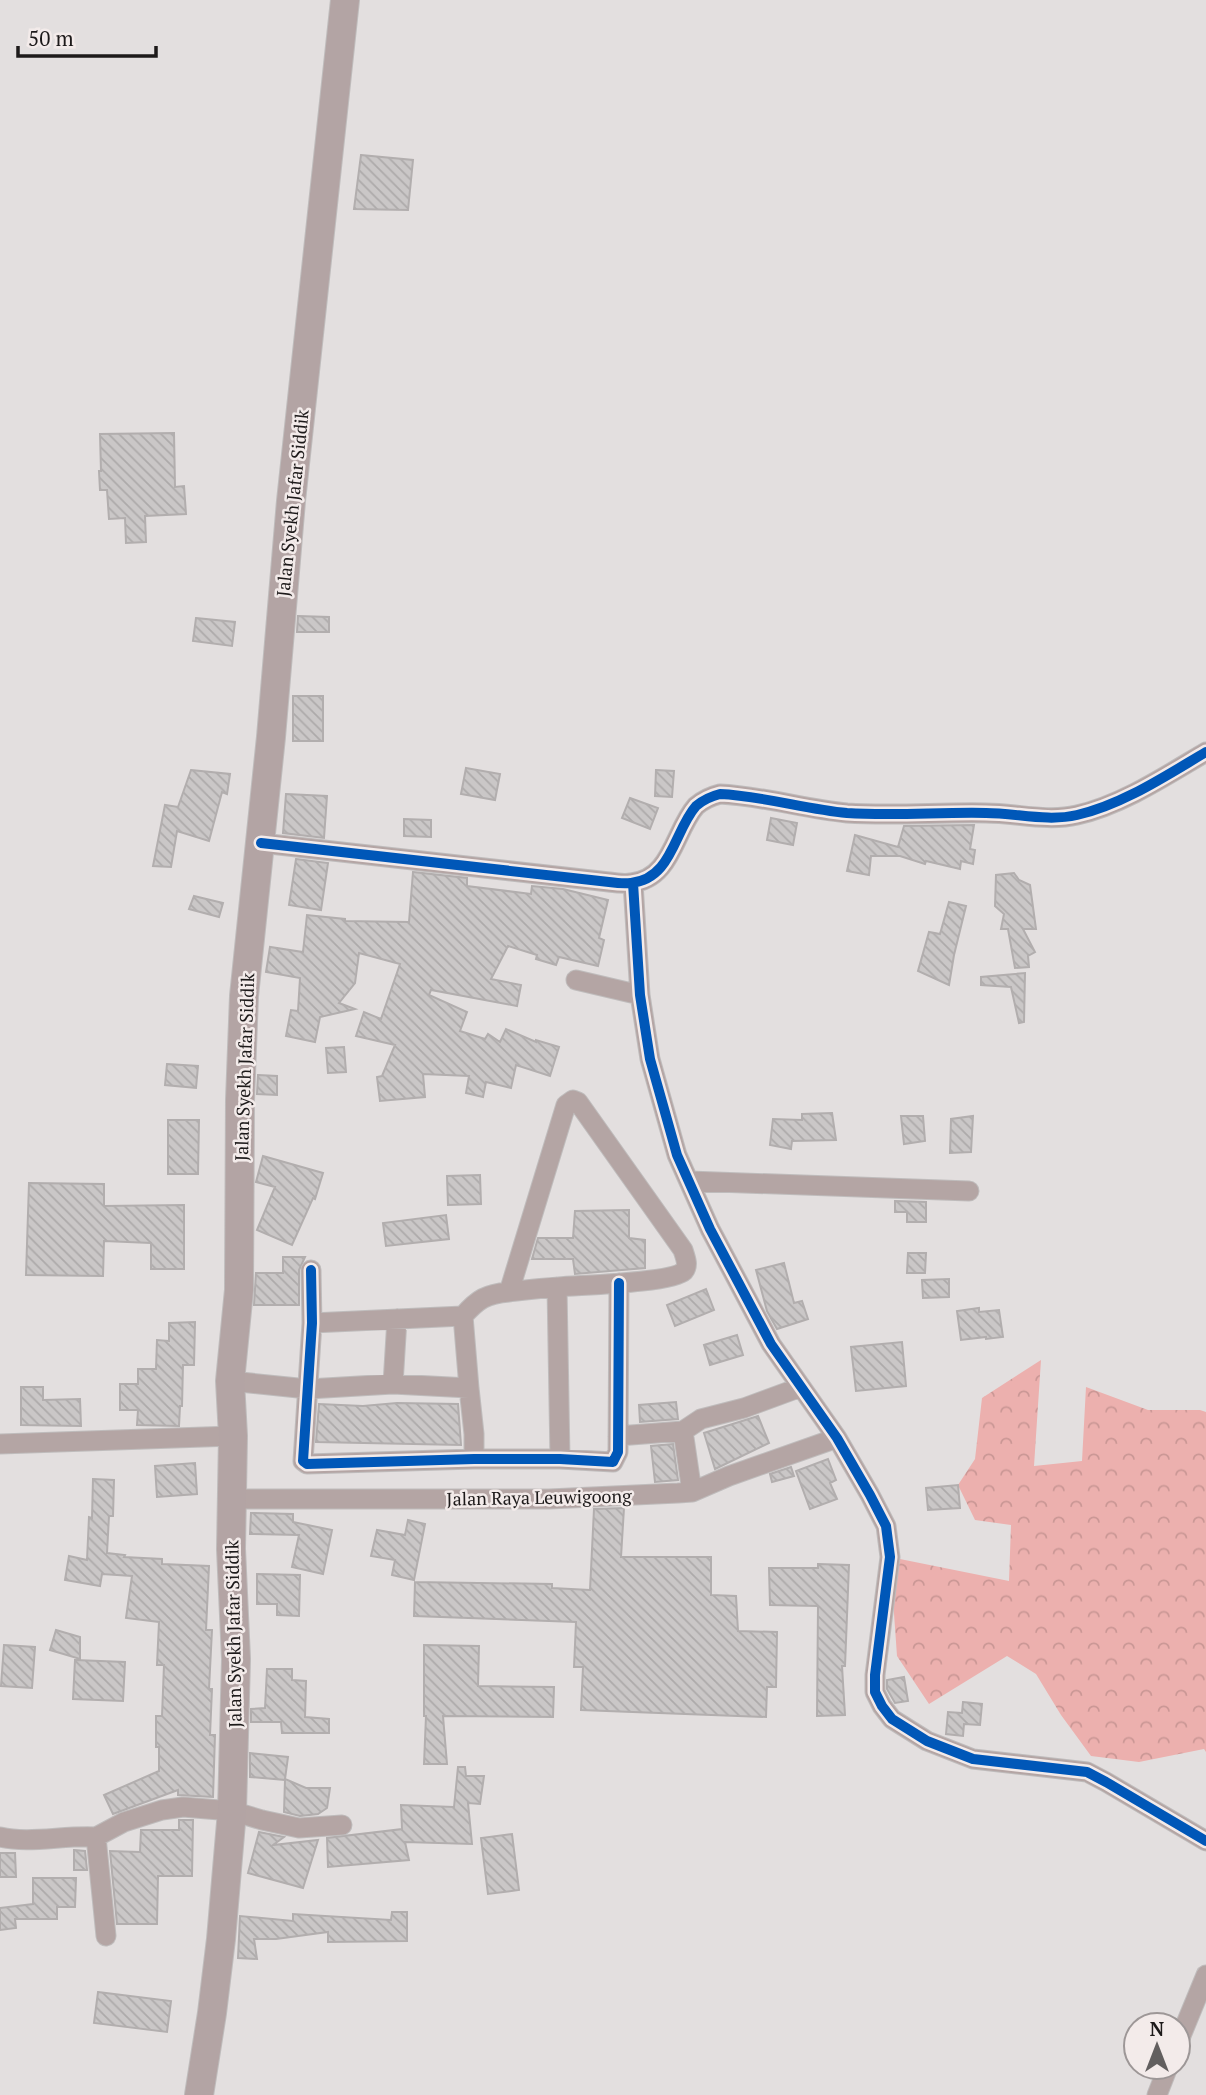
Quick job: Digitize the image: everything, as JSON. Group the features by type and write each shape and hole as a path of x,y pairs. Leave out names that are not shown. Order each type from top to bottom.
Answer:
{"main road":[{"name":"Jalan Syekh Jafar Siddik","path":"199,2095 218,1964 232,1811 236,1659 231,1549 233,1436 230,1381 239,1290 241,1036 291,500 345,0"}],"street":[{"path":"261,843 633,883 656,873 674,848 688,818 698,805 709,797 720,794 846,813 987,813 1054,818 1075,816 1099,809 1153,783 1206,752"},
{"path":"633,883 640,995 650,1059 677,1155 710,1229 771,1344 837,1438 886,1526 890,1557 877,1654 875,1692 882,1706 892,1719 927,1741 973,1759 1087,1772 1206,1840"},
{"path":"576,980 640,995"},
{"path":"312,1323 463,1317 481,1298 509,1292 672,1277 683,1272 686,1267 683,1250 578,1102 573,1100 566,1105 509,1292"},
{"path":"689,1181 969,1191"},
{"path":"311,1270 312,1323 303,1461 307,1464 474,1459 560,1459 610,1463 617,1457 619,1283"},
{"path":"557,1287 560,1459"},
{"path":"463,1317 474,1459"},
{"path":"393,1384 397,1319"},
{"path":"230,1381 307,1389 393,1384 469,1388"},
{"path":"618,1436 682,1431 701,1419 744,1408 801,1387"},
{"path":"682,1431 692,1492"},
{"path":"0,1444 233,1436"},
{"name":"Jalan Raya Leuwigoong","path":"232,1499 549,1499 692,1492 837,1438"},
{"path":"0,1837 17,1840 96,1837 124,1822 162,1810 183,1807 232,1811 299,1828 342,1825"},
{"path":"96,1837 106,1937"},
{"path":"1191,2011 1206,1975"}],"green space":[{"path":"1041,1360 1034,1466 1082,1461 1086,1387 1148,1410 1206,1412 1206,1752 1204,1749 1139,1762 1091,1756 1036,1674 1007,1656 929,1704 897,1656 890,1557 1009,1581 1011,1525 975,1520 958,1485 975,1459 982,1398"}],"building":[{"path":"361,155 413,160 408,210 354,209"},
{"path":"174,433 175,487 184,486 186,514 145,516 146,542 126,543 125,518 109,519 107,490 100,490 100,434"},
{"path":"298,616 329,617 329,632 297,632"},
{"path":"196,618 235,622 232,646 193,641"},
{"path":"293,696 323,696 323,741 293,741"},
{"path":"466,768 500,774 495,800 461,794"},
{"path":"191,770 230,774 227,794 222,792 209,841 177,831 171,867 153,866 165,805 178,807"},
{"path":"656,770 674,771 672,797 655,796"},
{"path":"286,794 327,796 324,838 283,833"},
{"path":"630,798 658,808 650,829 622,818"},
{"path":"771,818 797,823 793,845 767,840"},
{"path":"404,819 431,820 431,837 404,836"},
{"path":"974,825 970,849 975,850 973,864 961,861 960,869 926,861 925,864 900,856 871,856 869,875 847,871 855,835 898,847 904,826"},
{"path":"296,859 328,863 321,910 289,905"},
{"path":"413,872 467,878 467,886 531,894 532,886 563,889 608,900 599,938 604,940 598,966 559,957 556,965 536,959 537,955 508,946 491,979 521,985 517,1006 431,990 429,995 467,1012 460,1031 485,1039 488,1034 500,1042 506,1029 536,1042 559,1047 550,1076 516,1065 511,1088 486,1082 483,1097 466,1093 469,1076 423,1074 425,1097 380,1101 377,1077 382,1076 395,1045 356,1036 364,1012 381,1019 400,964 359,953 355,983 339,1003 355,1009 320,1017 315,1042 286,1036 291,1010 298,1011 300,978 266,972 270,947 303,952 307,915 345,921 409,922"},
{"path":"1014,873 1019,880 1030,885 1036,929 1023,929 1035,952 1028,956 1029,967 1015,968 1008,929 1001,929 1004,914 995,906 996,875"},
{"path":"194,896 223,903 219,917 189,909"},
{"path":"949,902 966,906 949,985 918,971 929,932 940,934"},
{"path":"1025,973 1024,1022 1019,1023 1011,987 981,985 981,977"},
{"path":"344,1047 346,1072 328,1073 326,1048"},
{"path":"167,1064 198,1066 196,1088 165,1085"},
{"path":"258,1075 277,1076 277,1095 257,1094"},
{"path":"832,1113 836,1140 792,1141 791,1149 770,1145 773,1119 802,1120 802,1114"},
{"path":"901,1116 923,1116 925,1141 904,1144"},
{"path":"973,1116 971,1152 950,1153 951,1119"},
{"path":"168,1120 199,1120 198,1174 168,1174"},
{"path":"263,1156 323,1173 315,1199 313,1198 292,1245 257,1230 275,1187 256,1182"},
{"path":"480,1175 481,1204 448,1205 447,1176"},
{"path":"29,1183 104,1184 104,1206 184,1205 184,1269 151,1269 151,1243 104,1241 103,1276 26,1275"},
{"path":"895,1201 926,1202 926,1222 907,1222 907,1212 895,1212"},
{"path":"629,1210 629,1238 645,1240 645,1268 575,1274 573,1259 532,1259 538,1238 573,1238 575,1211"},
{"path":"446,1215 449,1239 386,1246 383,1223"},
{"path":"908,1253 926,1253 925,1273 907,1273"},
{"path":"283,1257 305,1257 299,1270 299,1305 254,1305 256,1273 283,1273"},
{"path":"784,1263 794,1303 802,1301 808,1319 777,1329 767,1311 756,1270"},
{"path":"949,1279 949,1297 923,1298 922,1280"},
{"path":"706,1289 714,1310 675,1326 667,1305"},
{"path":"979,1308 979,1312 999,1310 1003,1337 961,1340 957,1311"},
{"path":"195,1322 194,1365 183,1365 179,1426 137,1425 138,1410 120,1410 120,1384 138,1384 138,1369 156,1369 157,1340 169,1341 169,1323"},
{"path":"737,1335 743,1355 710,1365 704,1345"},
{"path":"902,1342 906,1386 856,1391 851,1347"},
{"path":"21,1387 43,1387 43,1400 80,1399 81,1426 21,1425"},
{"path":"676,1402 678,1419 640,1422 639,1405"},
{"path":"397,1403 458,1404 461,1445 316,1442 319,1404 363,1406"},
{"path":"758,1416 769,1443 715,1469 704,1433"},
{"path":"673,1444 678,1480 655,1482 651,1446"},
{"path":"828,1459 836,1480 830,1483 837,1499 810,1509 796,1471"},
{"path":"195,1463 197,1494 157,1497 155,1466"},
{"path":"791,1467 794,1476 772,1482 770,1474"},
{"path":"93,1479 114,1480 113,1516 109,1516 107,1553 125,1555 124,1557 162,1559 162,1564 209,1566 206,1630 212,1630 209,1689 212,1689 210,1735 215,1735 213,1797 178,1795 178,1790 113,1814 104,1795 159,1771 156,1716 162,1716 164,1665 157,1665 159,1622 126,1618 132,1576 102,1574 100,1586 65,1580 69,1556 87,1560"},
{"path":"958,1485 960,1508 928,1510 926,1488"},
{"path":"624,1508 621,1557 711,1557 711,1595 736,1596 738,1631 777,1632 776,1687 767,1687 766,1717 581,1710 583,1667 574,1667 576,1622 414,1616 415,1582 552,1584 552,1588 590,1590 594,1509"},
{"path":"251,1513 293,1514 293,1522 332,1530 323,1574 292,1567 299,1535 250,1534"},
{"path":"408,1520 425,1524 414,1580 392,1575 395,1560 371,1556 377,1530 405,1535"},
{"path":"818,1564 849,1565 845,1666 842,1666 845,1715 817,1716 818,1606 770,1605 769,1568 818,1568"},
{"path":"257,1574 300,1575 299,1616 277,1615 277,1604 257,1604"},
{"path":"56,1630 80,1637 80,1659 50,1650"},
{"path":"4,1645 35,1647 32,1688 1,1686"},
{"path":"424,1645 479,1646 478,1686 554,1687 553,1717 443,1716 447,1764 424,1764"},
{"path":"75,1660 125,1662 123,1701 73,1699"},
{"path":"267,1669 292,1669 292,1680 306,1681 305,1717 329,1719 329,1733 282,1733 281,1722 251,1722 251,1709 265,1708"},
{"path":"904,1677 908,1701 895,1703 887,1689 887,1680"},
{"path":"963,1702 982,1704 980,1725 964,1724 963,1736 946,1734 948,1712 962,1713"},
{"path":"250,1753 288,1757 285,1779 306,1788 330,1788 327,1808 318,1814 300,1816 284,1812 285,1780 250,1777"},
{"path":"458,1767 465,1767 466,1776 484,1776 480,1804 468,1803 472,1844 405,1842 409,1860 328,1867 327,1838 402,1829 401,1805 454,1807"},
{"path":"179,1820 193,1820 192,1876 158,1876 157,1924 117,1924 110,1851 140,1852 141,1830 179,1830"},
{"path":"259,1832 284,1837 273,1845 318,1840 303,1888 248,1873"},
{"path":"512,1834 519,1890 488,1894 481,1838"},
{"path":"74,1850 85,1851 87,1870 74,1870"},
{"path":"0,1853 15,1853 16,1877 0,1877"},
{"path":"33,1878 76,1878 75,1907 57,1907 57,1919 15,1919 16,1928 0,1930 0,1908 33,1904"},
{"path":"392,1912 407,1912 407,1941 328,1942 328,1932 254,1939 257,1959 238,1958 240,1916 293,1921 293,1914 391,1920"},
{"path":"98,1992 171,2001 167,2032 94,2023"}],"cycle path":[{"path":"261,843 628,883 645,880 655,873 671,852 696,806 720,794 847,813 986,813 1066,817 1127,797 1206,752"},
{"path":"633,883 640,995 650,1059 677,1155 710,1229 771,1344 837,1438 886,1526 890,1557 875,1675 875,1692 882,1706 892,1719 927,1741 973,1759 1087,1772 1206,1841"},
{"path":"311,1270 312,1323 303,1461 307,1464 474,1459 613,1462 618,1452 619,1283"}]}
